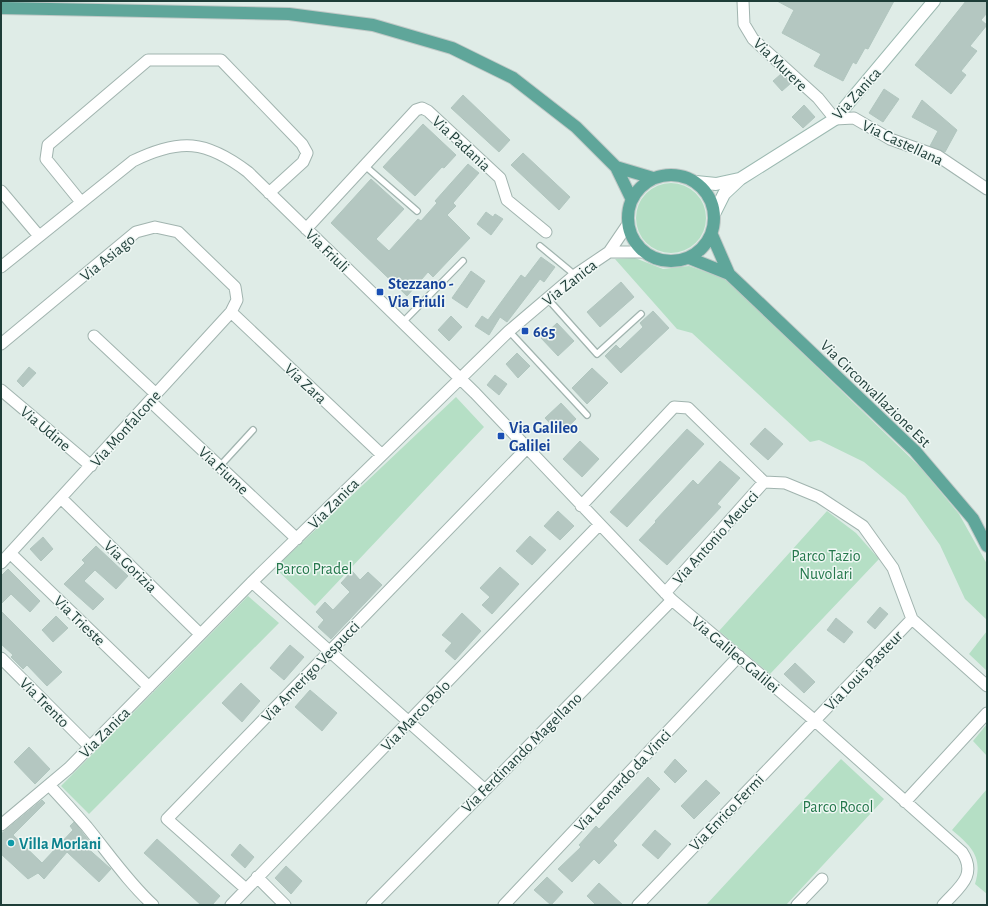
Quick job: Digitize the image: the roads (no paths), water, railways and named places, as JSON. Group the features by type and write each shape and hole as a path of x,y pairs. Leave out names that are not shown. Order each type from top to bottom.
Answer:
{"main road":[{"path":"1,8 289,14 373,25 452,48 513,78 576,127 616,167 632,200"},
{"path":"616,167 653,178"},
{"path":"668,174 682,176 696,182 708,195 715,212 715,224 712,235 703,248 689,258 678,261 666,261 654,258 644,252 633,240 628,224 628,212 632,200 641,187 653,178 668,174"},
{"name":"Via Circonvallazione Est","path":"712,235 729,274"},
{"name":"Via Circonvallazione Est","path":"689,258 729,274 915,451 973,519 987,546"}],"street":[{"name":"Via Murere","path":"743,1 744,24 753,40 818,98 835,119"},
{"name":"Via Zanica","path":"715,212 724,194 740,179 835,119 934,1"},
{"path":"1,266 81,202 46,159 48,145 148,60 221,60 302,144 307,154 303,162 269,193"},
{"name":"Via Padania","path":"306,229 416,110 422,108 428,111 500,178 507,200 546,232"},
{"name":"Via Castellana","path":"835,119 854,118 890,139 938,156 987,189"},
{"name":"Via Friuli","path":"81,202 133,161 152,151 181,144 201,148 222,155 248,172 461,379"},
{"name":"Via Zanica","path":"696,182 716,184 740,179"},
{"path":"1,191 39,236"},
{"name":"Via Zanica","path":"1,825 50,786 69,768 252,582 381,454 461,379 509,331 575,275 609,252 628,224"},
{"name":"Via Asiago","path":"1,344 136,232 156,227 178,232 235,287"},
{"name":"Via Zanica","path":"609,252 644,252"},
{"name":"Via Monfalcone","path":"1,563 231,312 237,300 235,287"},
{"name":"Via Zara","path":"231,312 381,454"},
{"name":"Via Fiume","path":"94,336 220,466 297,539"},
{"name":"Via Galileo Galilei","path":"461,379 668,596 814,720 962,852 966,858 968,874 965,880 943,905"},
{"name":"Via Udine","path":"1,390 91,466"},
{"path":"581,506 674,407 688,408 764,482 785,483 819,497 863,526 893,568 912,620 987,686"},
{"name":"Via Amerigo Vespucci","path":"246,889 167,819 527,448"},
{"name":"Via Antonio Meucci","path":"668,596 764,482"},
{"name":"Via Gorizia","path":"61,498 200,634"},
{"name":"Via Marco Polo","path":"231,905 599,525"},
{"name":"Via Trieste","path":"10,553 149,687"},
{"path":"252,582 484,790"},
{"name":"Via Ferdinando Magellano","path":"372,905 484,790 668,596"},
{"name":"Via Louis Pasteur","path":"814,720 912,620"},
{"name":"Via Leonardo da Vinci","path":"504,905 739,656"},
{"name":"Via Trento","path":"1,658 90,747"},
{"path":"905,802 987,713"},
{"name":"Via Enrico Fermi","path":"638,905 814,720"},
{"path":"50,786 87,828 138,891 154,905"},
{"path":"257,877 285,905"},
{"path":"797,905 822,879"}],"lane":[{"path":"364,165 417,211"},
{"path":"540,246 575,275"},
{"path":"402,323 463,261"},
{"path":"547,298 597,354 641,314"},
{"path":"509,331 587,416"},
{"path":"220,466 253,430"}],"place":[{"name":"Stezzano - Via Friuli","path":"380,292"},
{"name":"665","path":"525,331"},
{"name":"Via Galileo Galilei","path":"501,436"},
{"name":"Villa Morlani","path":"11,843"}],"park label":[{"name":"Parco Tazio Nuvolari","path":"826,564"},
{"name":"Parco Pradel","path":"314,568"},
{"name":"Parco Rocol","path":"838,806"}]}
